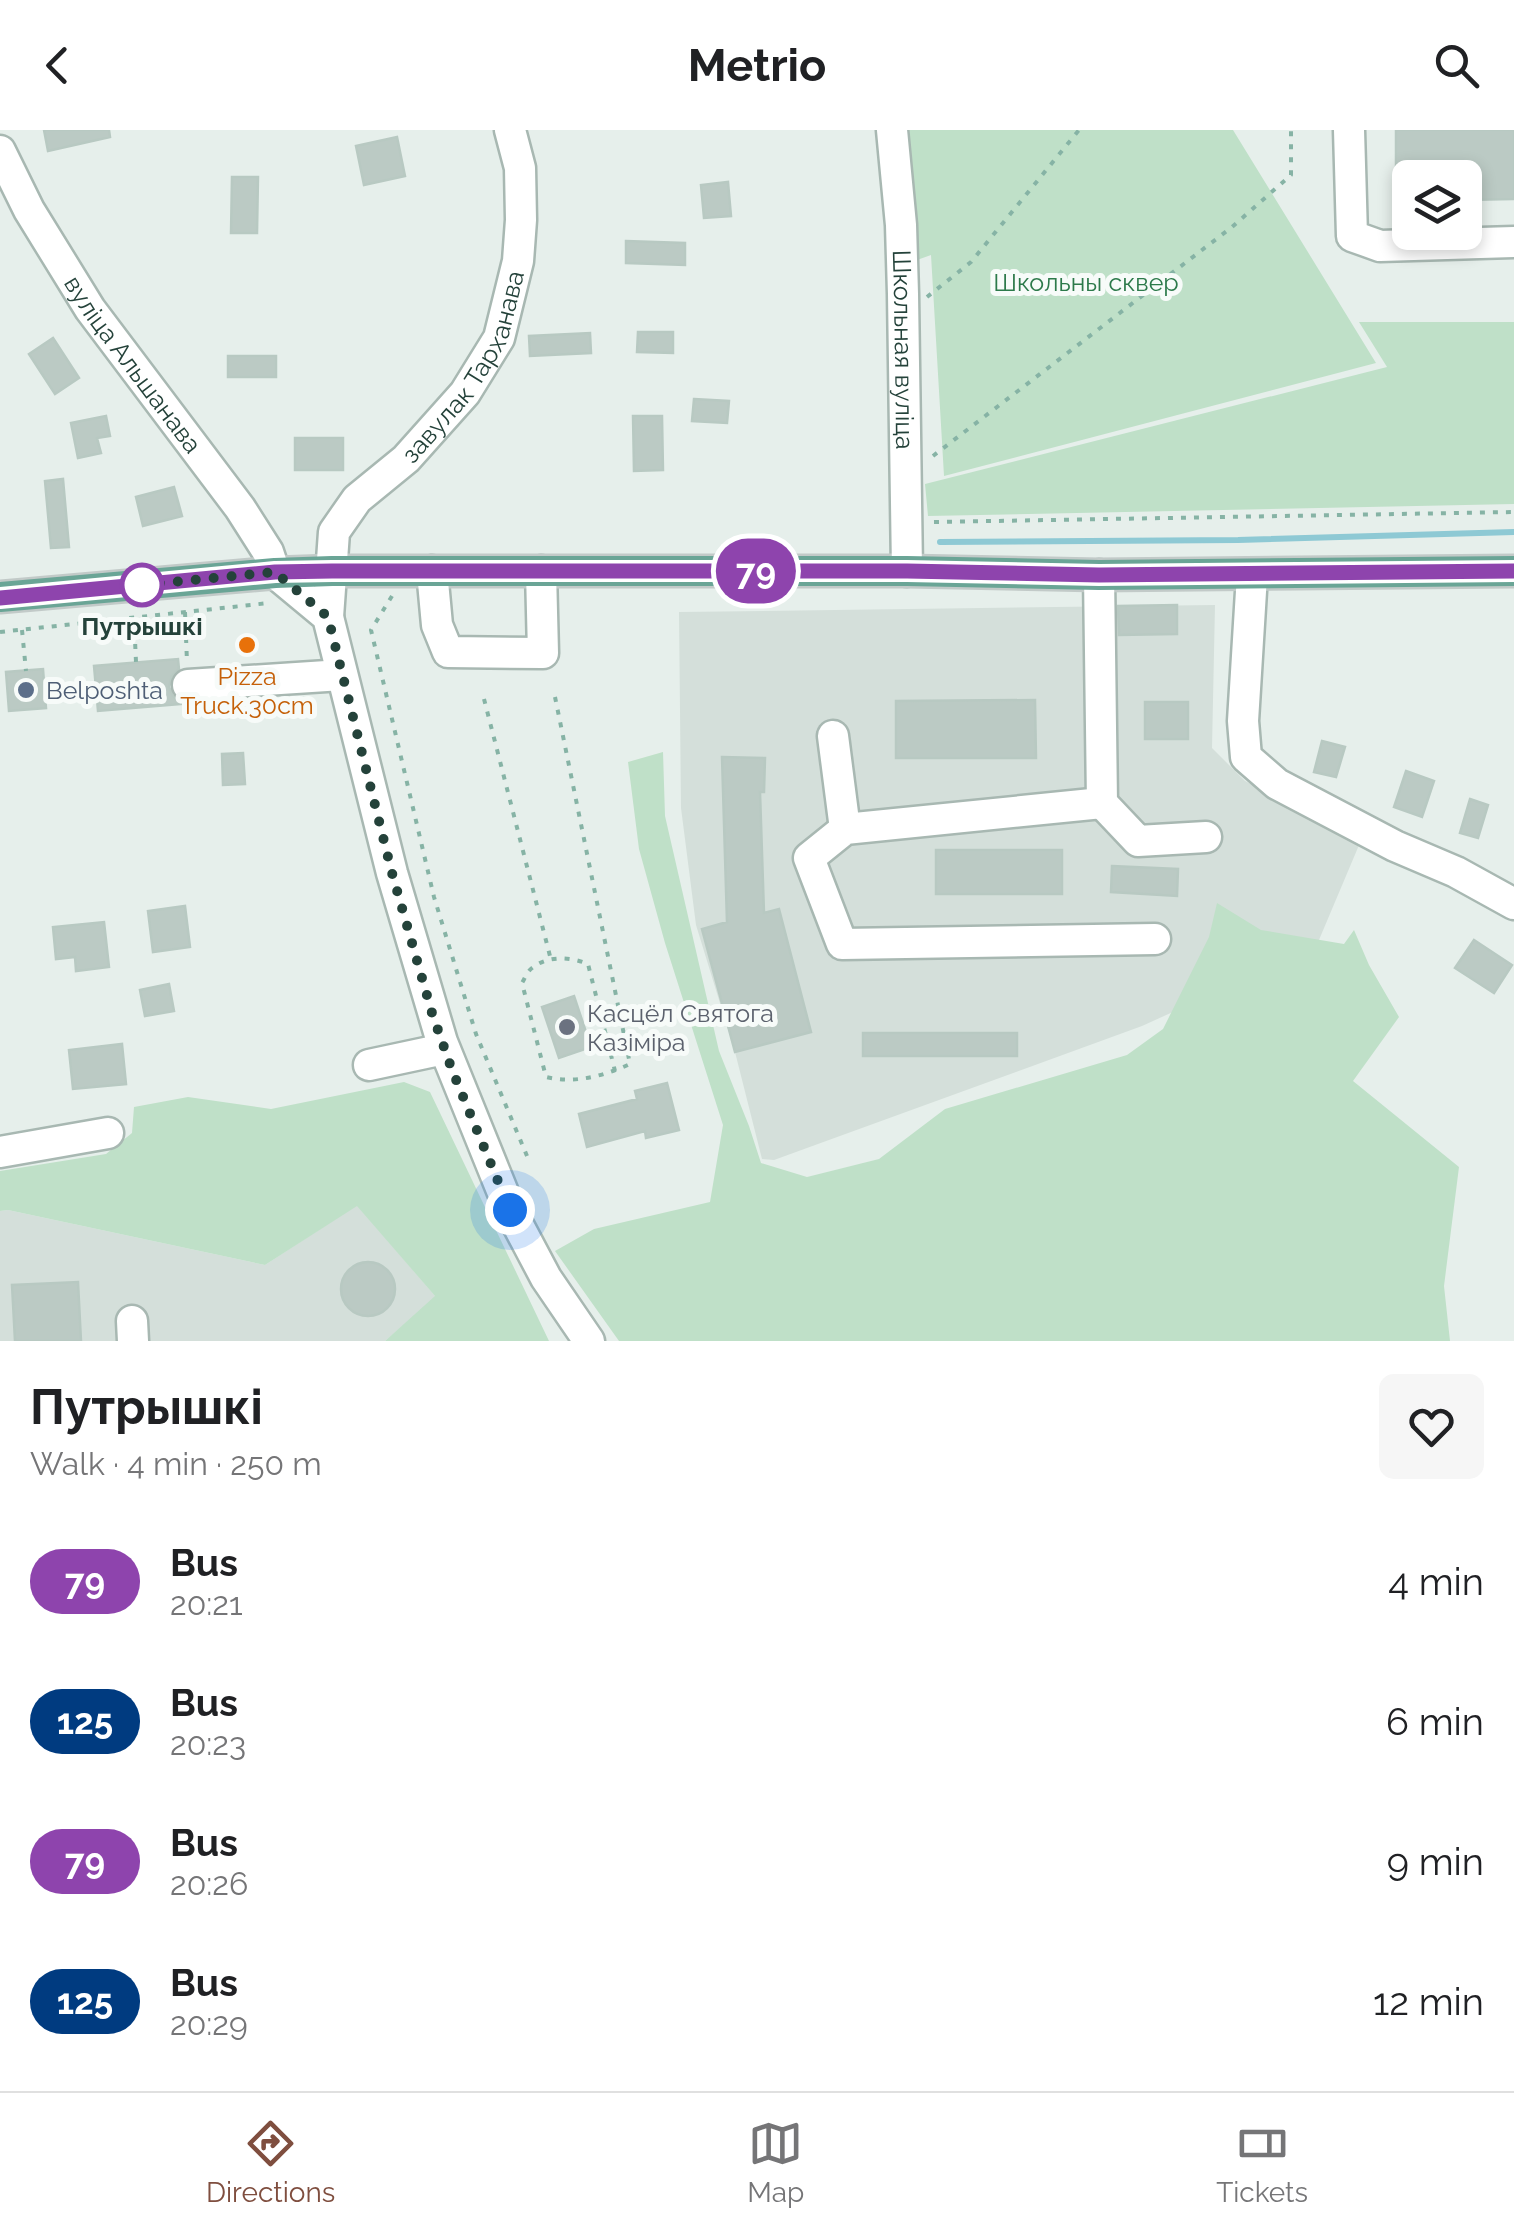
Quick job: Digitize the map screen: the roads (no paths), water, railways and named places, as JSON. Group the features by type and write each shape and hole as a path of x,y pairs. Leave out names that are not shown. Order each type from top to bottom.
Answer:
{"main road":[{"path":"0,598 273,588 332,571 432,583 541,571 1099,575 1514,571"}],"street":[{"name":"завулак Тарханава","path":"510,130 520,168 521,220 518,261 498,338 465,393 406,459 357,499 334,532 328,617 392,873 444,1049 510,1210 546,1278 589,1341"},
{"name":"Школьная вуліца","path":"892,130 901,226 907,571"},
{"path":"1348,130 1352,236 1380,246 1514,242"},
{"name":"вуліца Альшанава","path":"0,151 30,210 90,309 240,508 268,552 273,588"},
{"path":"432,583 437,625 448,652 543,653 541,571"},
{"path":"1099,575 1102,803 1138,841 1206,837"},
{"path":"1252,575 1244,721 1246,757 1278,784 1514,904"},
{"path":"273,588 328,617"},
{"path":"188,685 342,675"},
{"path":"833,736 845,829"},
{"path":"1102,803 845,829 809,858 842,944 1155,939"},
{"path":"369,1066 444,1049"},
{"path":"0,1152 108,1132"}],"waterway":[{"path":"940,542 1238,540 1514,532"}],"place":[{"name":"Путрышкі","path":"142,585"},
{"name":"Pizza Truck.30cm","path":"247,645"},
{"name":"Belposhta","path":"26,690"},
{"name":"Касцёл Святога Казіміра","path":"567,1027"}],"park label":[{"name":"Школьны сквер","path":"1086,282"}]}
